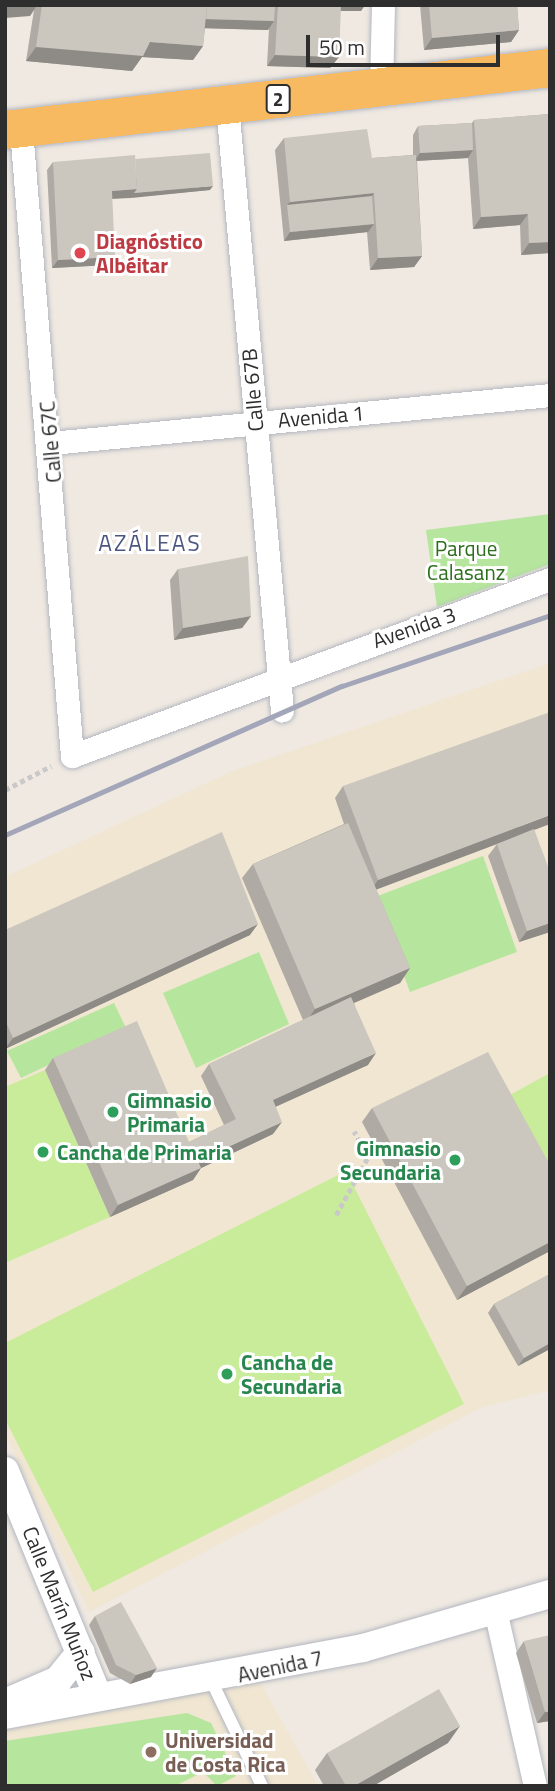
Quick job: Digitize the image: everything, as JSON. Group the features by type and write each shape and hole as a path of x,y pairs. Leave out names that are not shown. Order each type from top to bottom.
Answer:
{"highway":[{"name":"2","path":"13,129 550,68"}],"street":[{"path":"381,87 383,5"},
{"name":"Calle 67B","path":"227,105 277,674"},
{"name":"Calle 67C","path":"13,129 51,443 72,756"},
{"name":"Avenida 1","path":"51,443 550,395"},
{"name":"Avenida 3","path":"72,756 277,674 550,579"},
{"path":"277,674 282,711"},
{"name":"Calle Marín Muñoz","path":"5,1471 98,1697"},
{"name":"Avenida 7","path":"5,1715 98,1697 211,1680 363,1648 550,1594"},
{"path":"495,1610 535,1786"},
{"path":"5,1703 58,1680 81,1652"}],"lane":[{"path":"211,1680 259,1785"}],"path":[{"path":"5,790 72,756"},
{"path":"336,1215 368,1157 354,1132"}],"shaded area":[{"path":"550,663 550,1390 483,1407 89,1612 5,1433 5,877 230,772"},
{"name":"Universidad de Costa Rica","path":"254,1671 318,1786 5,1786 5,1715"}],"green space":[{"name":"Parque Calasanz","path":"550,514 550,564 437,607 426,530"},
{"path":"483,856 517,952 410,992 375,897"},
{"path":"259,952 289,1024 196,1068 163,993"},
{"path":"114,1003 126,1028 21,1078 7,1051"},
{"name":"Cancha de Primaria","path":"45,1070 110,1217 5,1263 5,1087"},
{"path":"550,1073 550,1197 497,1102"},
{"name":"Cancha de Secundaria","path":"346,1171 464,1404 93,1592 5,1419 5,1343"},
{"path":"187,1713 211,1723 236,1776 217,1786 203,1772 175,1786 5,1786 5,1741"}],"building":[{"path":"42,5 207,5 203,46 150,42 143,56 36,47"},
{"path":"207,5 275,5 274,21 206,19"},
{"path":"278,5 341,5 339,57 275,55"},
{"path":"429,5 517,5 519,30 432,38"},
{"path":"550,114 550,242 529,243 528,214 481,217 474,120"},
{"path":"472,123 473,150 420,153 418,126"},
{"path":"367,129 372,158 416,155 422,256 378,258 374,193 290,202 284,138"},
{"path":"210,153 213,186 134,193 137,189 135,159"},
{"path":"135,155 137,189 112,191 115,257 58,260 53,162"},
{"path":"372,196 374,224 290,232 287,205"},
{"path":"248,556 251,616 183,628 178,569"},
{"path":"550,712 550,815 378,880 343,786"},
{"path":"348,823 410,968 315,1009 253,864"},
{"path":"534,829 550,872 550,923 527,931 497,844"},
{"path":"222,832 258,924 13,1038 5,1020 5,930"},
{"path":"351,997 376,1053 273,1100 282,1122 198,1161 201,1168 118,1205 53,1058 137,1021 189,1142 236,1119 209,1064"},
{"name":"Gimnasio Secundaria","path":"488,1052 550,1165 550,1242 467,1286 372,1108"},
{"path":"550,1274 550,1343 524,1358 494,1304"},
{"path":"121,1602 157,1668 136,1675 116,1665 95,1616"},
{"path":"550,1635 550,1711 545,1712 524,1641"},
{"path":"439,1689 460,1726 354,1786 346,1786 327,1753"}],"railway":[{"path":"5,835 342,686 550,615"}],"place":[{"name":"Diagnóstico Albéitar","path":"80,253"},
{"name":"Gimnasio Primaria","path":"113,1112"},
{"name":"Cancha de Primaria","path":"43,1152"},
{"name":"Gimnasio Secundaria","path":"455,1160"},
{"name":"Cancha de Secundaria","path":"227,1374"},
{"name":"Universidad de Costa Rica","path":"151,1752"}],"district":[{"name":"AZÁLEAS","path":"150,543"}]}
